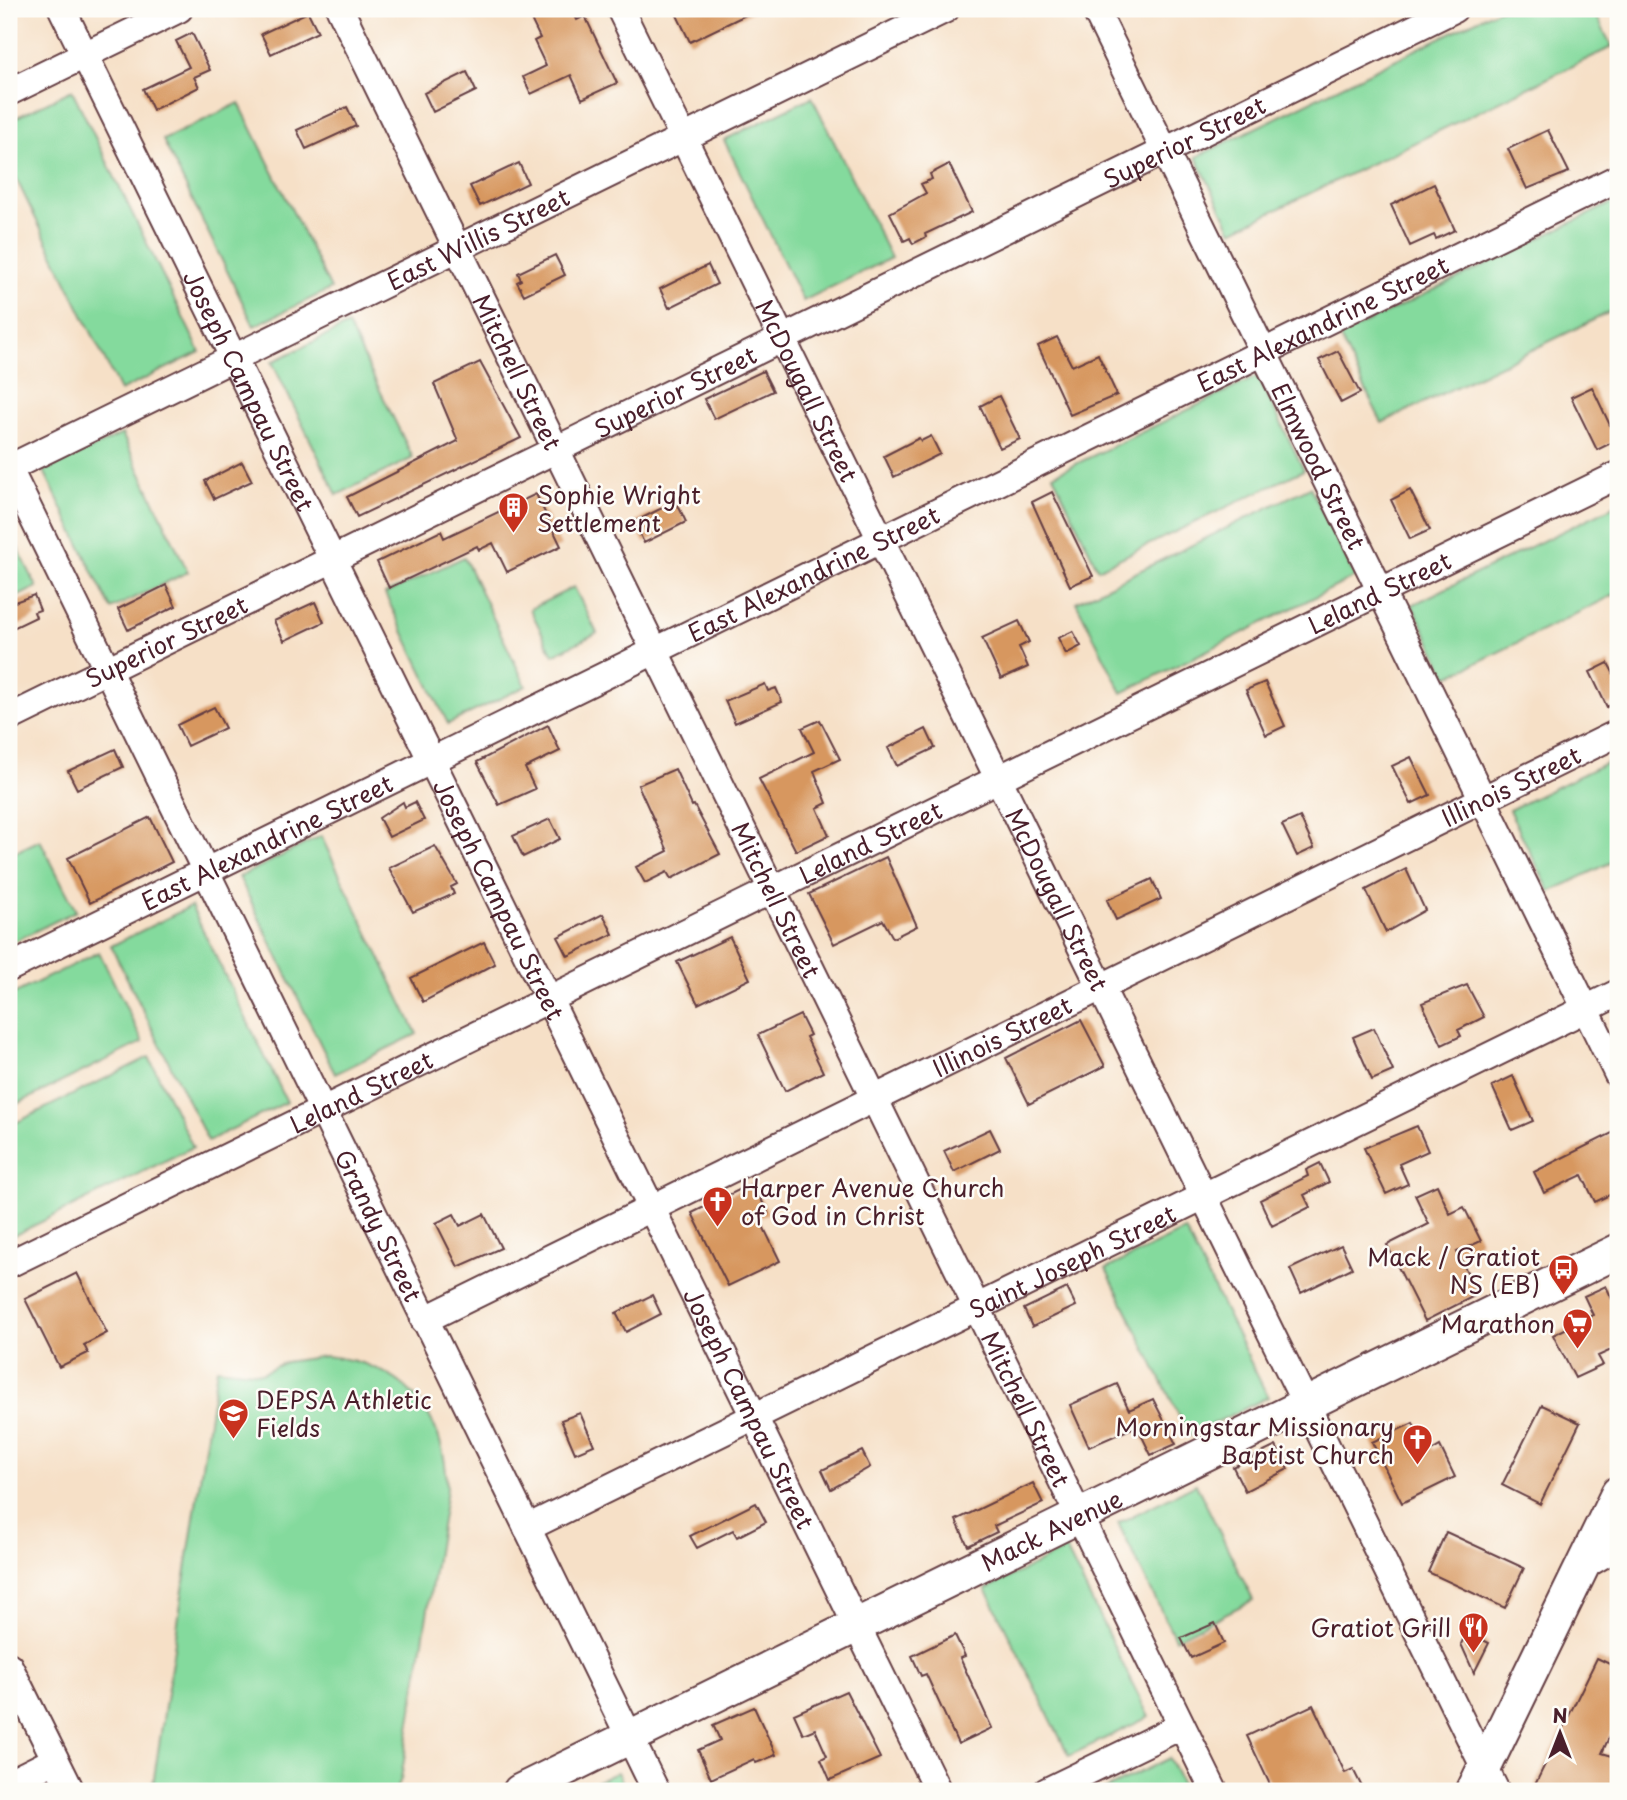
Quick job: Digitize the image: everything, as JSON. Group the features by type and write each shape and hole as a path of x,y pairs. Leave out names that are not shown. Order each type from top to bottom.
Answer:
{"main road":[{"name":"Mack Avenue","path":"520,1791 1618,1251"},
{"path":"1485,1783 1618,1493"}],"street":[{"name":"Joseph Campau Street","path":"62,9 938,1791"},
{"path":"9,92 179,9"},
{"name":"Mitchell Street","path":"340,9 1214,1791"},
{"name":"McDougall Street","path":"620,9 1305,1405 1485,1783"},
{"name":"East Willis Street","path":"9,469 682,136 946,9"},
{"name":"Elmwood Street","path":"1095,9 1618,1075"},
{"name":"Superior Street","path":"9,718 1454,9"},
{"name":"East Alexandrine Street","path":"9,968 1618,177"},
{"name":"Grandy Street","path":"9,469 656,1791"},
{"name":"Leland Street","path":"9,1264 1618,475"},
{"name":"Illinois Street","path":"424,1320 1618,733"},
{"name":"Saint Joseph Street","path":"527,1528 1618,993"},
{"path":"1582,1567 1618,1546"},
{"path":"9,1666 71,1791"},
{"path":"1047,1791 1181,1726"},
{"path":"9,1783 55,1760"}],"green space":[{"path":"1499,9 1593,9 1612,47 1232,231 1196,157"},
{"path":"72,90 200,352 120,391 9,164 9,121"},
{"path":"812,97 891,258 803,301 724,140"},
{"path":"239,103 331,289 254,326 163,140"},
{"path":"1618,200 1618,308 1382,423 1339,336"},
{"path":"348,325 413,458 337,495 272,362"},
{"path":"1258,376 1304,470 1098,569 1053,475"},
{"path":"122,434 188,572 111,609 44,471"},
{"path":"1310,487 1355,577 1122,693 1076,602"},
{"path":"1618,504 1618,593 1448,677 1412,605"},
{"path":"9,530 37,587 9,601"},
{"path":"464,557 526,686 448,724 385,594"},
{"path":"574,587 597,633 553,655 530,609"},
{"path":"1618,757 1618,859 1550,892 1509,810"},
{"path":"321,836 417,1034 335,1074 239,877"},
{"path":"40,840 76,911 9,944 9,855"},
{"path":"191,906 287,1102 208,1141 111,946"},
{"path":"99,952 143,1042 9,1108 9,996"},
{"path":"149,1057 193,1147 9,1238 9,1126"},
{"path":"1185,1230 1268,1397 1189,1436 1106,1269"},
{"path":"325,1356 377,1369 398,1381 415,1396 429,1415 445,1461 447,1489 401,1779 396,1791 152,1791 217,1368 262,1373 285,1362"},
{"path":"1196,1484 1253,1600 1175,1639 1118,1523"},
{"path":"1066,1549 1149,1717 1069,1756 986,1589"},
{"path":"1169,1758 1185,1791 1102,1791"},
{"path":"617,1772 627,1791 577,1791"}],"building":[{"path":"526,9 572,9 577,20 585,16 617,83 582,99 571,75 531,94 523,77 546,66 534,41 540,38"},
{"path":"674,9 758,9 690,42"},
{"path":"308,12 318,32 271,54 261,34"},
{"path":"192,33 210,70 194,77 199,87 153,110 143,89 189,67 176,41"},
{"path":"467,72 476,91 433,112 424,93"},
{"path":"347,107 356,126 306,149 297,130"},
{"path":"1548,130 1569,172 1527,189 1508,149"},
{"path":"519,163 528,183 480,206 470,186"},
{"path":"949,164 972,212 925,234 926,237 913,244 910,238 904,241 890,213 926,193 921,184 932,179 930,174"},
{"path":"1434,184 1455,230 1436,239 1434,235 1410,246 1391,205"},
{"path":"555,255 565,275 524,295 517,282 521,280 518,273"},
{"path":"708,265 717,284 669,308 660,289"},
{"path":"1057,337 1072,366 1098,354 1117,395 1070,415 1038,346"},
{"path":"1338,351 1360,393 1341,403 1319,360"},
{"path":"480,362 521,438 357,517 347,497 458,441 434,384"},
{"path":"763,371 773,391 714,419 704,399"},
{"path":"1592,387 1617,440 1597,450 1571,397"},
{"path":"999,396 1020,439 1000,448 980,406"},
{"path":"931,436 940,454 894,477 884,456 919,438 921,441"},
{"path":"242,462 252,481 214,499 205,481"},
{"path":"1410,490 1430,530 1410,539 1391,500"},
{"path":"1052,492 1093,576 1070,586 1032,502"},
{"path":"536,494 561,546 507,572 493,543 479,550 477,546 389,588 377,562 441,531 444,538"},
{"path":"676,501 686,522 644,543 634,522"},
{"path":"166,585 176,606 128,630 118,609"},
{"path":"34,595 40,610 34,612 36,617 9,630 9,604"},
{"path":"315,602 324,622 284,641 274,621"},
{"path":"1019,621 1029,642 1019,647 1028,667 1001,679 982,638"},
{"path":"1073,631 1081,646 1066,654 1058,638"},
{"path":"1608,663 1618,682 1618,701 1607,707 1590,672"},
{"path":"1265,682 1285,726 1266,735 1246,690"},
{"path":"765,684 768,691 776,688 782,702 735,723 725,701"},
{"path":"214,707 225,728 187,746 177,725"},
{"path":"820,720 840,759 814,771 827,803 817,808 829,835 796,851 759,779 814,752 802,728"},
{"path":"548,725 560,751 525,768 535,789 499,805 477,762"},
{"path":"926,729 935,748 897,766 888,748"},
{"path":"115,749 123,767 77,789 68,771"},
{"path":"1411,757 1430,795 1411,804 1392,766"},
{"path":"675,769 692,806 694,805 720,854 671,879 667,872 645,883 636,867 668,851 638,785"},
{"path":"403,802 405,807 415,802 424,820 389,837 379,818"},
{"path":"150,817 172,862 90,903 68,858"},
{"path":"1300,817 1314,848 1297,856 1282,825"},
{"path":"550,819 560,839 523,857 513,836"},
{"path":"435,846 457,884 451,887 454,894 413,912 389,868"},
{"path":"886,857 917,926 893,938 883,920 834,944 809,894"},
{"path":"1406,869 1425,910 1386,932 1366,890"},
{"path":"1152,879 1161,899 1116,920 1107,900"},
{"path":"603,914 613,934 568,956 558,937"},
{"path":"730,937 750,979 698,1004 677,962"},
{"path":"484,942 495,964 423,1002 411,978"},
{"path":"1467,985 1484,1017 1458,1030 1461,1036 1442,1045 1422,1003"},
{"path":"800,1015 810,1035 806,1037 823,1072 785,1091 758,1035"},
{"path":"1081,1020 1105,1066 1029,1104 1006,1058"},
{"path":"1374,1028 1393,1071 1372,1080 1353,1037"},
{"path":"1513,1076 1533,1121 1512,1130 1492,1086"},
{"path":"1417,1126 1428,1151 1399,1164 1408,1184 1386,1194 1364,1148"},
{"path":"990,1129 1000,1149 954,1172 944,1151"},
{"path":"1618,1130 1618,1191 1595,1202 1582,1175 1544,1193 1534,1172"},
{"path":"1320,1163 1329,1182 1304,1195 1310,1207 1272,1226 1260,1200 1308,1176 1306,1170"},
{"path":"753,1183 768,1213 759,1218 780,1261 728,1286 692,1213"},
{"path":"1437,1185 1450,1214 1464,1207 1481,1241 1457,1252 1478,1294 1425,1321 1387,1245 1429,1224 1415,1195"},
{"path":"454,1214 460,1226 484,1214 501,1248 458,1267 436,1223"},
{"path":"1341,1245 1352,1268 1301,1293 1290,1269"},
{"path":"77,1273 107,1333 84,1345 88,1353 59,1367 25,1299"},
{"path":"1606,1286 1618,1312 1618,1347 1598,1356 1603,1365 1575,1378 1553,1335 1593,1315 1584,1296"},
{"path":"1067,1288 1076,1306 1032,1327 1024,1309"},
{"path":"652,1295 661,1314 626,1332 616,1313"},
{"path":"1117,1384 1129,1410 1153,1399 1176,1444 1151,1455 1137,1426 1089,1447 1070,1405"},
{"path":"1542,1405 1580,1423 1540,1504 1502,1485"},
{"path":"580,1413 594,1445 575,1453 561,1420"},
{"name":"Morningstar Missionary Baptist Church","path":"1413,1423 1422,1441 1428,1439 1433,1450 1440,1446 1455,1477 1402,1503 1372,1442"},
{"path":"1276,1446 1288,1469 1245,1491 1233,1467"},
{"path":"862,1451 870,1467 831,1489 822,1470"},
{"path":"1033,1483 1043,1503 994,1526 997,1532 968,1546 956,1520"},
{"path":"756,1503 766,1522 737,1537 733,1530 697,1548 690,1536"},
{"path":"1446,1532 1524,1568 1505,1608 1428,1572"},
{"path":"1215,1623 1224,1643 1191,1658 1181,1638"},
{"name":"Gratiot Grill","path":"1467,1632 1489,1643 1474,1673 1461,1644"},
{"path":"955,1635 965,1656 960,1658 992,1728 958,1744 926,1674 921,1676 912,1656"},
{"path":"1597,1658 1618,1668 1618,1717 1602,1753 1616,1757 1618,1791 1532,1791"},
{"path":"846,1691 880,1758 830,1780 821,1759 827,1756 815,1729 803,1734 794,1714"},
{"path":"1313,1705 1345,1773 1353,1769 1364,1791 1273,1791 1247,1736"},
{"path":"754,1707 776,1755 756,1763 754,1759 711,1779 698,1750 720,1740 713,1725"}],"place":[{"name":"Sophie Wright Settlement","path":"514,535"},
{"name":"Harper Avenue Church of God in Christ","path":"718,1228"},
{"name":"Mack / Gratiot NS (EB)","path":"1563,1297"},
{"name":"Marathon","path":"1578,1350"},
{"name":"DEPSA Athletic Fields","path":"233,1440"},
{"name":"Morningstar Missionary Baptist Church","path":"1417,1467"},
{"name":"Gratiot Grill","path":"1474,1654"}]}
